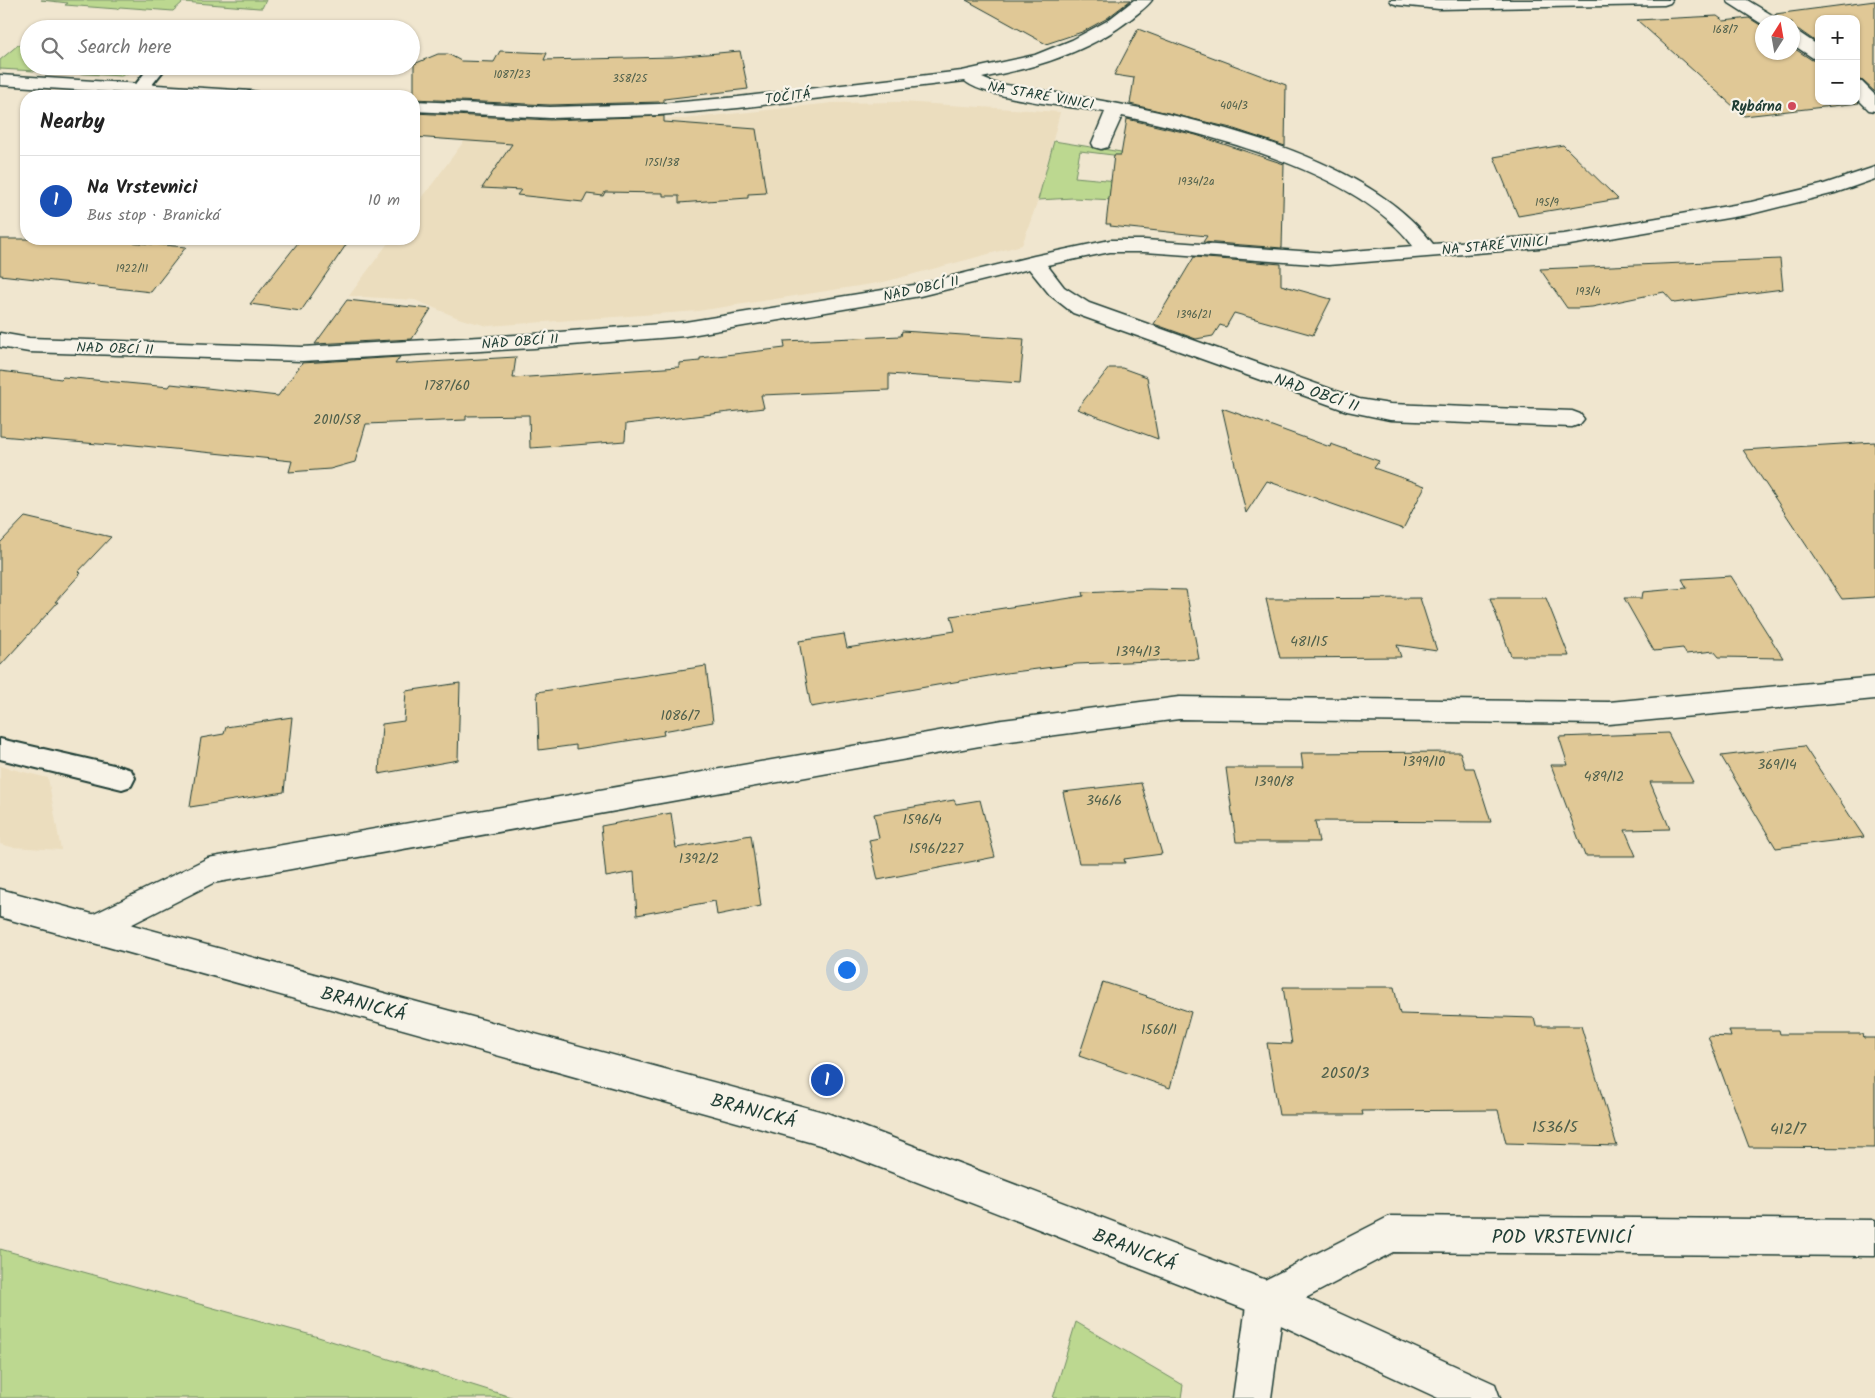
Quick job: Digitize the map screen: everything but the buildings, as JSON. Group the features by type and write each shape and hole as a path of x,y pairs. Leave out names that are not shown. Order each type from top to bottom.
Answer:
{"street":[{"name":"TOČITÁ","path":"420,106 517,112 633,111 694,108 969,75 1032,60 1079,43 1112,26 1144,0"},
{"path":"1398,0 1439,4 1664,0"},
{"path":"1735,0 1760,15"},
{"path":"1800,41 1815,51"},
{"name":"NA STARÉ VINICI","path":"969,75 977,83 990,88 1116,108 1159,117 1282,154 1354,187 1385,207 1417,236 1427,251 1564,240 1679,221 1751,208 1821,191 1875,173"},
{"path":"0,80 168,90"},
{"path":"1860,90 1875,106"},
{"name":"NA STARÉ VINICI","path":"1101,144 1116,108"},
{"name":"NAD OBCÍ II","path":"0,340 29,345 302,354 600,336 694,328 870,299 920,290 1091,249 1128,246 1306,258 1343,258 1427,251"},
{"name":"NAD OBCÍ II","path":"1034,262 1057,291 1081,308 1355,406 1390,412 1572,419"},
{"path":"95,928 208,871 1002,730 1179,708 1609,713 1875,688"},
{"name":"BRANICKÁ","path":"0,903 827,1130 1266,1300 1481,1398"},
{"name":"POD VRSTEVNICÍ","path":"1266,1300 1390,1234 1875,1238"},
{"path":"1252,1398 1266,1300"}],"lane":[{"path":"141,88 152,75"},
{"path":"0,749 122,778"}],"shaded area":[{"path":"901,102 1060,112 1038,200 1022,245 884,282 698,311 488,326 461,319 415,300 349,296 387,245 420,245 420,201 478,122 684,119 832,103"},
{"path":"0,766 48,778 61,850 12,847 0,844"}],"green space":[{"path":"41,0 266,0 262,8 183,2 173,11 65,5 68,3"},
{"path":"20,45 20,70 0,69 0,60"},
{"path":"1054,141 1121,152 1121,156 1080,151 1075,177 1117,181 1115,200 1073,198 1038,200"},
{"path":"0,1249 315,1336 514,1398 0,1398"},
{"path":"1076,1322 1183,1385 1181,1398 1053,1398"}],"place":[{"name":"Rybárna","path":"1792,106"},
{"name":"Na Vrstevnici","path":"827,1080"}]}
